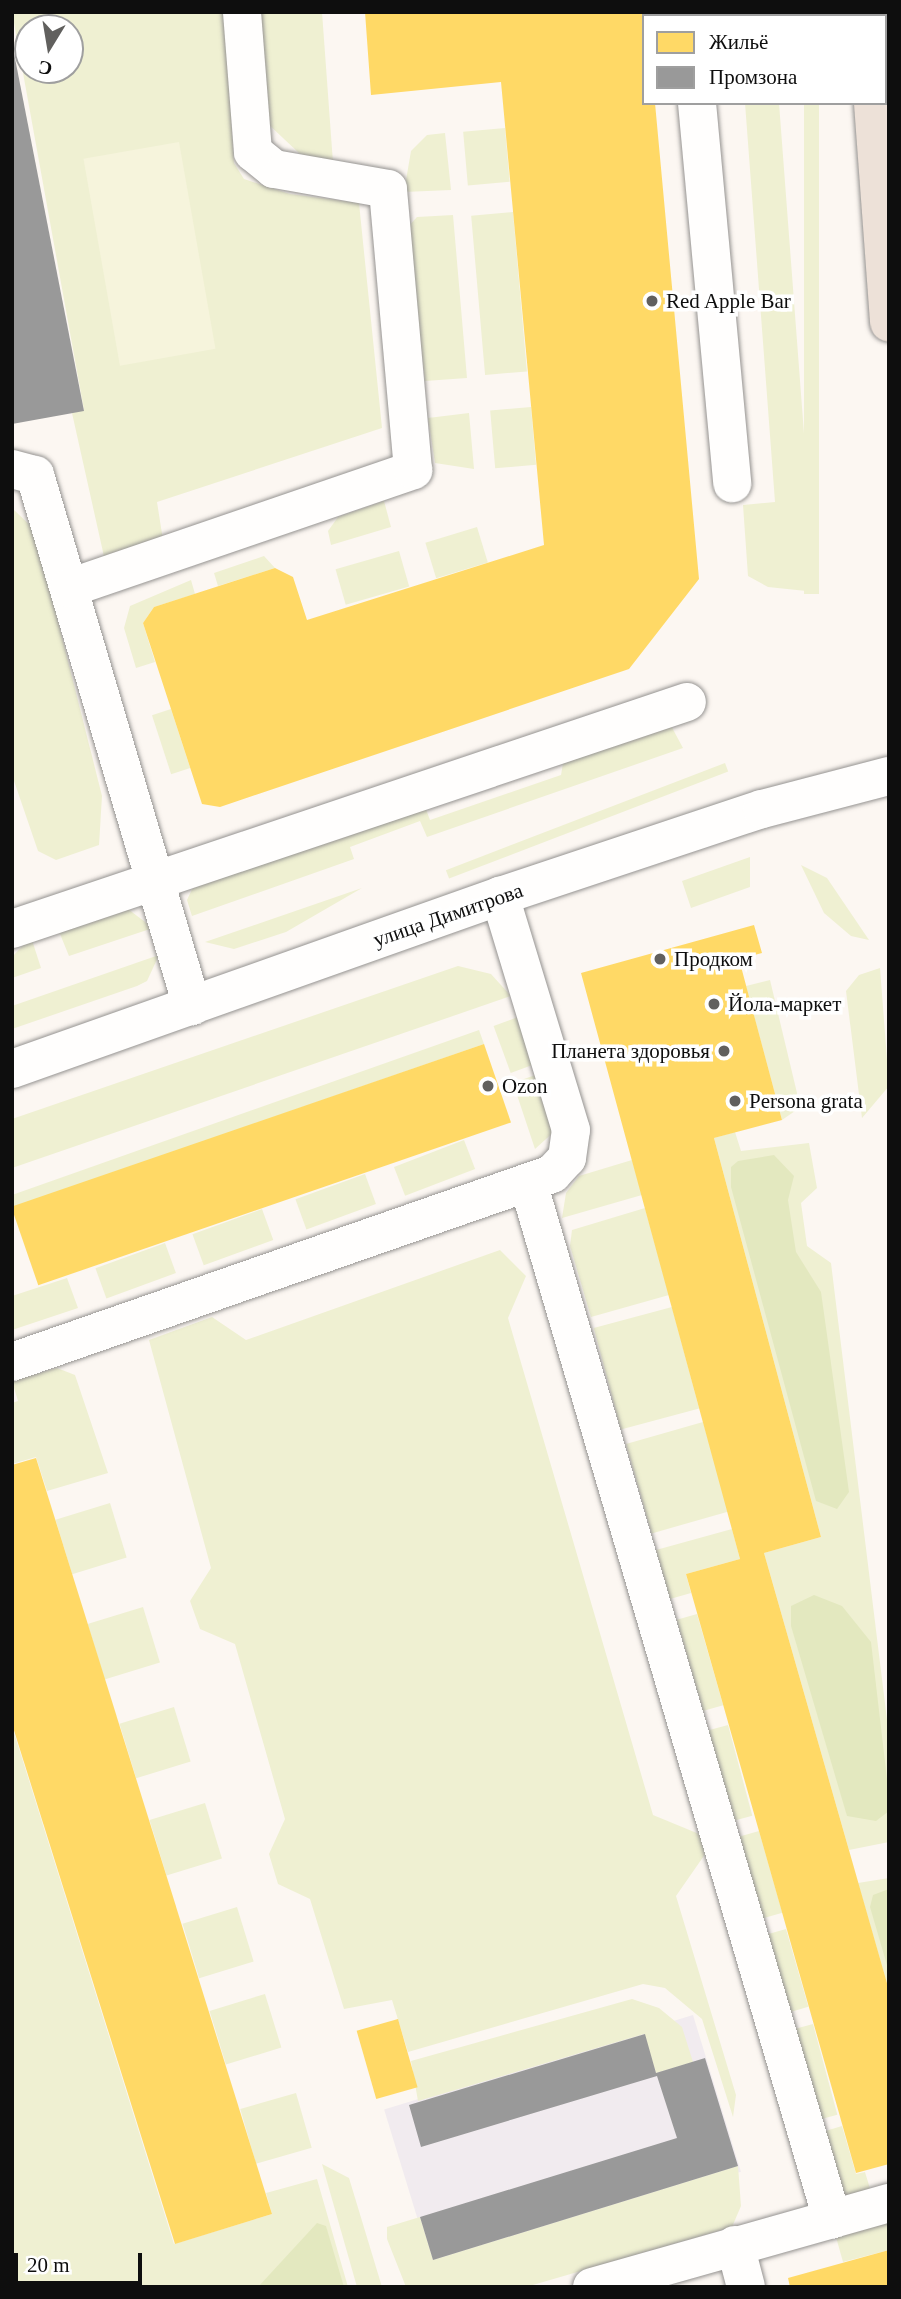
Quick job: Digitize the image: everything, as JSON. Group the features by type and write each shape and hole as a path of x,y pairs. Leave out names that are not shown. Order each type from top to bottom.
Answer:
{"main road":[{"path":"873,105 889,322"}],"street":[{"path":"69,588 413,470 388,189 274,169 253,152 242,12"},
{"path":"697,105 732,483"},
{"path":"12,469 35,475 192,1006"},
{"path":"12,929 687,702"},
{"name":"улица Димитрова","path":"12,1069 500,896 762,809 889,776"},
{"path":"12,1362 529,1186 567,1158 571,1130 500,896"},
{"path":"529,1186 832,2219"},
{"path":"592,2287 889,2203"},
{"path":"735,2245 746,2287"}],"shaded area":[{"path":"179,142 215,349 120,366 83,159"},
{"path":"693,2015 741,2172 432,2266 384,2109"}],"green space":[{"path":"12,12 225,12 234,163 244,179 290,194 359,203 382,428 157,502 163,540 105,561 72,413 84,410 25,84 84,84 84,14 14,14 14,23"},
{"path":"257,12 322,12 333,163 300,154 266,122"},
{"path":"745,105 779,105 816,592 768,587 748,576 743,505 775,502"},
{"path":"804,105 819,105 819,594 804,594"},
{"path":"505,128 510,182 468,185 463,132"},
{"path":"445,133 451,190 404,192 411,151 427,135"},
{"path":"513,212 527,371 485,375 471,216"},
{"path":"453,215 467,378 425,381 407,228 417,217"},
{"path":"531,407 536,465 495,468 490,411"},
{"path":"469,413 474,469 435,463 428,418"},
{"path":"384,501 391,527 331,545 328,531 338,517"},
{"path":"12,508 35,530 102,796 99,845 56,860 38,851 12,775"},
{"path":"477,527 488,562 436,578 425,543"},
{"path":"399,551 409,587 346,605 336,569"},
{"path":"264,556 275,568 218,586 214,573"},
{"path":"191,580 195,594 154,607 143,623 155,662 136,668 124,628 130,606"},
{"path":"171,709 190,768 171,774 152,715"},
{"path":"669,722 683,748 427,837 420,821 350,847 354,859 192,916 187,900 195,883 424,804 430,820 561,775 564,758"},
{"path":"725,763 728,771 449,879 446,870"},
{"path":"750,857 750,887 691,908 682,881"},
{"path":"801,865 827,878 869,940 851,936 824,913"},
{"path":"362,888 286,932 234,949 205,942"},
{"path":"128,909 153,928 69,956 58,929"},
{"path":"31,937 41,968 12,978 12,957"},
{"path":"159,955 147,981 12,1029 12,1006"},
{"path":"458,966 491,974 511,996 12,1168 12,1119"},
{"path":"880,968 889,1086 862,1118 846,991 859,975"},
{"path":"770,980 797,1093 795,1111 782,1120 746,986"},
{"path":"518,1017 535,1064 511,1073 494,1026"},
{"path":"479,1030 484,1044 12,1208 12,1195"},
{"path":"538,1074 556,1130 535,1149 513,1083"},
{"path":"735,1132 741,1151 809,1143 817,1188 801,1203 807,1246 831,1263 889,1736 889,1842 849,1850 764,1553 821,1537 714,1138"},
{"path":"464,1140 475,1169 405,1196 394,1167"},
{"path":"774,1155 794,1176 788,1200 796,1252 821,1292 849,1492 837,1509 816,1501 731,1187 731,1167 738,1161"},
{"path":"632,1160 642,1195 562,1218 566,1193 579,1176"},
{"path":"365,1174 376,1204 306,1229 295,1199"},
{"path":"645,1208 669,1295 591,1317 570,1246 572,1230"},
{"path":"262,1209 273,1240 204,1265 192,1234"},
{"path":"165,1243 176,1273 106,1298 95,1268"},
{"path":"500,1250 526,1276 508,1318 653,1815 704,1836 708,1850 676,1896 736,2095 733,2117 702,2019 665,1988 643,1984 408,2052 392,2000 344,2009 310,1899 278,1884 269,1854 285,1819 235,1644 200,1629 190,1601 211,1568 149,1340 212,1317 246,1340"},
{"path":"67,1278 78,1308 12,1330 12,1296"},
{"path":"672,1307 699,1408 621,1429 594,1328"},
{"path":"57,1368 75,1375 108,1473 47,1491 36,1457 12,1464 12,1403 18,1401 12,1381"},
{"path":"703,1422 729,1511 652,1533 626,1444"},
{"path":"110,1503 127,1558 72,1574 55,1520"},
{"path":"732,1529 740,1559 686,1574 691,1593 670,1599 656,1550"},
{"path":"814,1595 842,1606 871,1642 889,1796 889,1811 876,1821 847,1816 791,1626 791,1606"},
{"path":"143,1607 160,1662 104,1679 88,1624"},
{"path":"697,1614 723,1705 703,1711 677,1620"},
{"path":"174,1707 191,1762 136,1778 119,1724"},
{"path":"728,1725 752,1816 732,1821 708,1730"},
{"path":"12,1726 174,2244 272,2214 266,2193 317,2179 348,2287 12,2287"},
{"path":"205,1803 222,1858 166,1875 150,1820"},
{"path":"759,1831 782,1913 762,1918 739,1837"},
{"path":"889,1878 889,1990 858,1883"},
{"path":"889,1889 889,1972 870,1907 873,1895"},
{"path":"237,1907 254,1962 199,1978 182,1924"},
{"path":"786,1929 808,2007 787,2013 765,1935"},
{"path":"265,1994 281,2048 226,2065 210,2011"},
{"path":"632,1999 659,2008 682,2027 693,2062 656,2073 644,2034 418,2101 411,2061"},
{"path":"813,2024 837,2115 817,2120 793,2029"},
{"path":"296,2093 312,2148 256,2164 240,2109"},
{"path":"842,2126 856,2174 865,2172 872,2195 846,2199 822,2132"},
{"path":"322,2164 349,2178 382,2287 357,2287"},
{"path":"738,2166 741,2206 732,2227 526,2287 406,2287 387,2239 387,2227 420,2217 433,2260"},
{"path":"889,2213 889,2250 843,2262 836,2237"},
{"path":"317,2223 326,2226 344,2287 258,2287"}],"building: Жильё":[{"path":"365,12 647,12 642,14 642,105 655,105 699,579 629,669 220,807 202,804 143,623 154,607 275,568 293,577 307,620 544,545 501,82 371,95"},
{"path":"754,925 762,953 739,959 782,1120 714,1138 821,1537 764,1553 889,1990 889,2164 856,2173 686,1574 740,1559 581,973"},
{"path":"484,1044 511,1122 38,1285 12,1207"},
{"path":"36,1458 272,2214 175,2244 12,1724 12,1465"},
{"path":"398,2019 418,2087 376,2099 357,2031"},
{"path":"889,2250 889,2287 790,2287 788,2278"}],"building: Промзона":[{"path":"12,43 14,84 20,84 84,411 12,424"},
{"path":"645,2034 656,2073 705,2058 738,2166 433,2260 420,2217 677,2138 657,2076 421,2147 409,2105"}],"place":[{"name":"Red Apple Bar","path":"652,301"},
{"name":"Продком","path":"660,959"},
{"name":"Йола-маркет","path":"714,1004"},
{"name":"Планета здоровья","path":"724,1051"},
{"name":"Ozon","path":"488,1086"},
{"name":"Persona grata","path":"735,1101"}]}
